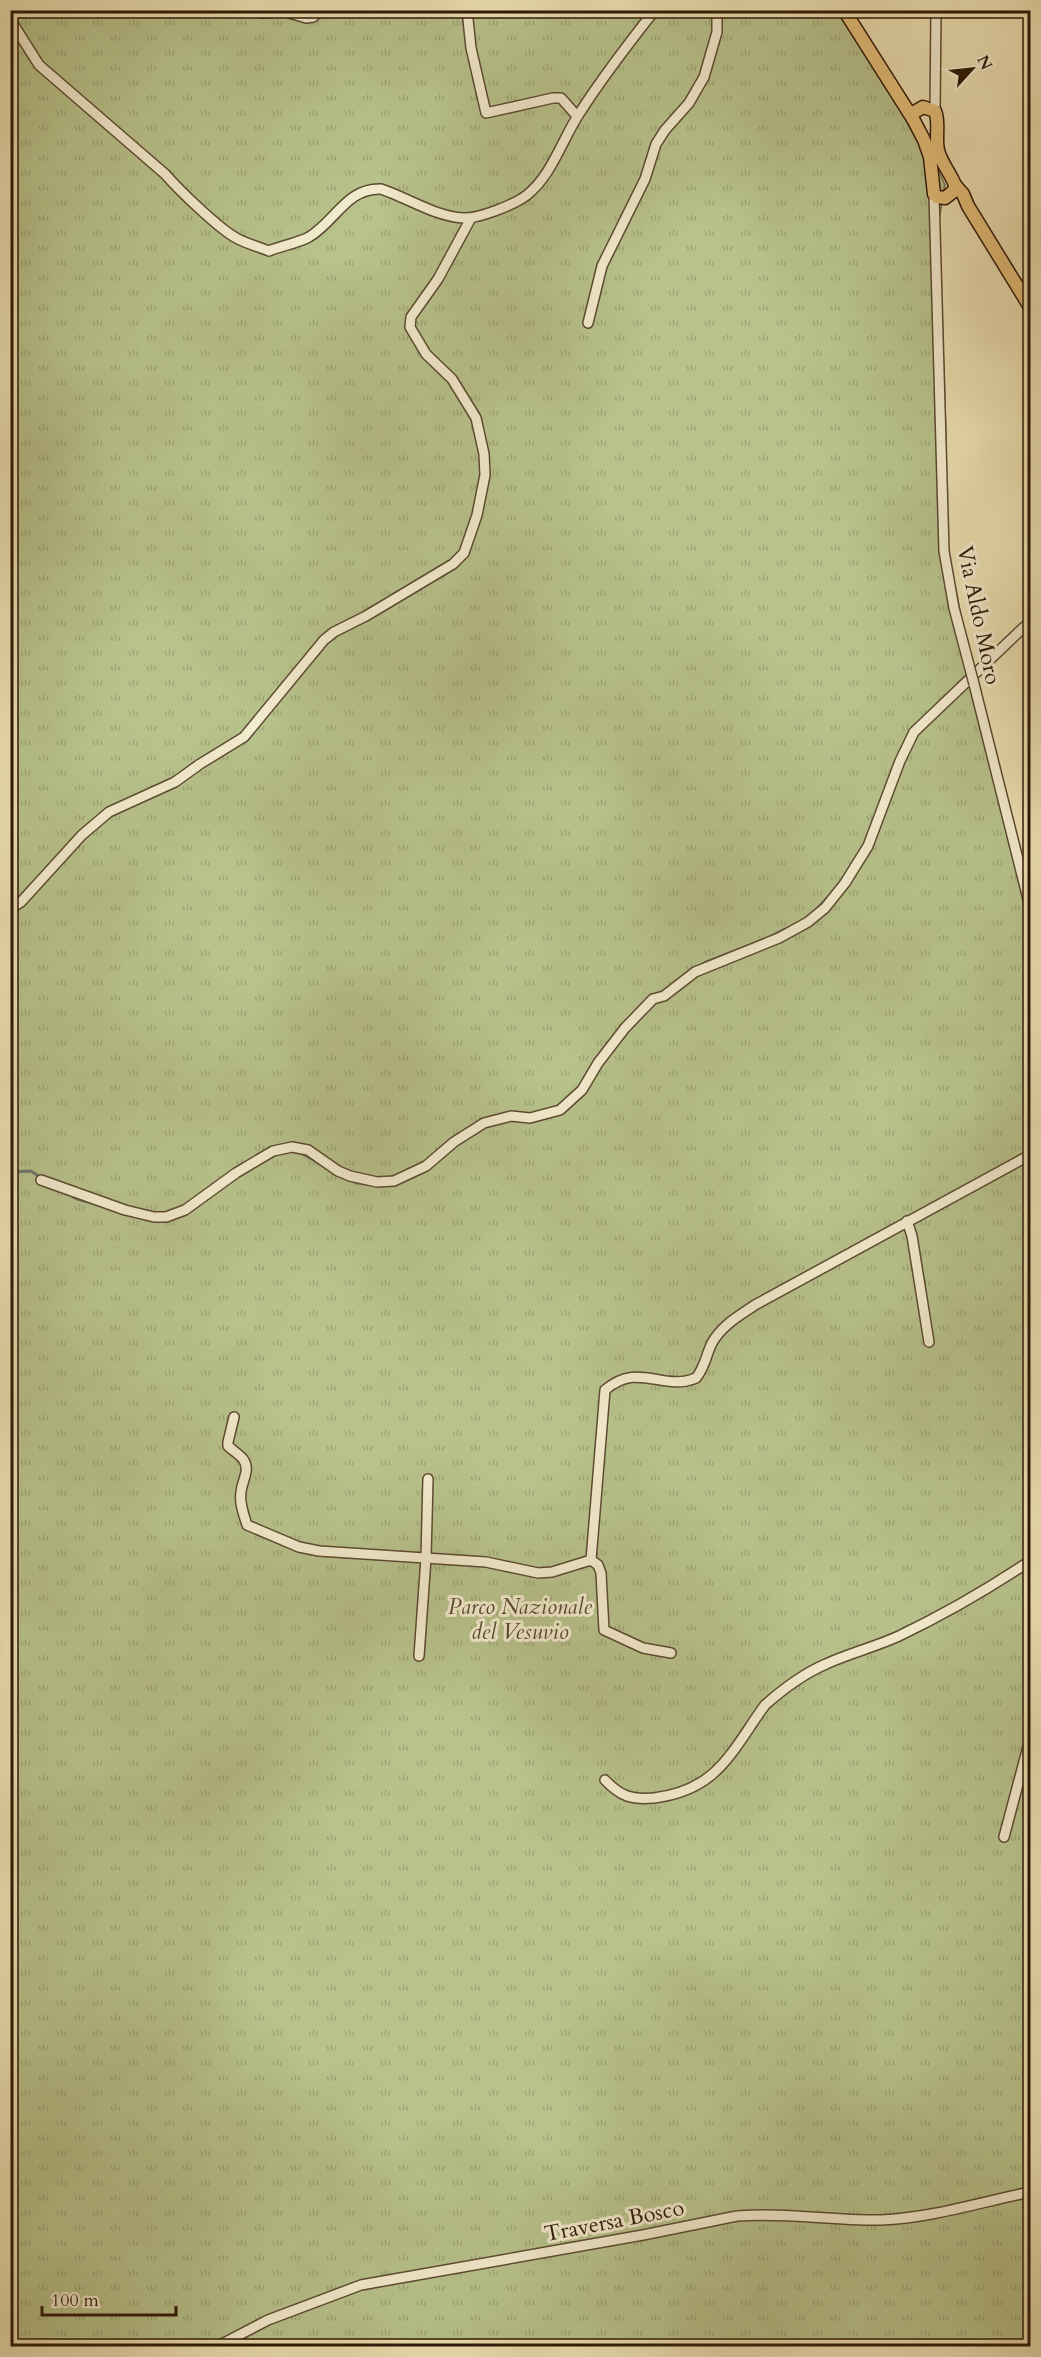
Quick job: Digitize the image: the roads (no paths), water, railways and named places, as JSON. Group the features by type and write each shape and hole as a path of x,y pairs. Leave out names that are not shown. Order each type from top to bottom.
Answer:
{"main road":[{"path":"844,10 901,99 922,112 937,116 936,140 943,165 963,194 968,206 1030,307"},
{"path":"922,112 928,149 943,196"},
{"path":"943,196 954,192 955,184"},
{"path":"943,196 968,206"}],"street":[{"path":"251,10 262,13 284,11 306,18 313,17 321,10"},
{"path":"467,10 471,48 486,114 561,98 577,116"},
{"path":"10,19 39,66 237,238 269,251 303,239 322,226 347,200 370,189 381,189 396,194 447,216 471,218 501,208 526,196 541,180 577,116 629,42 655,10"},
{"path":"588,323 602,266 645,179 656,144 689,103 704,77 717,32 717,10"},
{"path":"922,112 935,89 936,10"},
{"name":"Via Aldo Moro","path":"943,196 936,216 944,551 954,608 1030,908"},
{"path":"10,909 21,902 82,835 109,812 175,782 244,737 324,640 439,575 464,553 477,515 485,475 480,433 476,418 452,379 426,354 410,327 411,317 435,285 471,218"},
{"path":"41,1180 125,1210 154,1217 166,1217 185,1210 236,1173 273,1150 292,1147 308,1150 338,1171 350,1176 377,1182 393,1181 426,1166 454,1142 484,1123 511,1116 530,1118 560,1110 582,1090 598,1063 625,1028 653,999 664,996 695,972 779,938 808,922 825,908 845,883 868,846 900,761 914,732 1030,623"},
{"path":"591,1560 605,1390 625,1377 679,1382 696,1378 705,1365 712,1344 726,1325 755,1305 1030,1155"},
{"path":"907,1221 912,1236 929,1342"},
{"path":"234,1417 228,1446 243,1459 246,1465 247,1474 240,1492 247,1525 299,1547 319,1551 486,1562 538,1573 552,1572 591,1560"},
{"path":"419,1656 426,1558 428,1479"},
{"path":"591,1560 598,1565 601,1573 604,1630 643,1648 671,1653"},
{"path":"605,1780 617,1793 630,1798 645,1799 675,1794 698,1786 718,1770 765,1705 775,1696 825,1664 870,1649 984,1592 1030,1561"},
{"path":"1004,1837 1030,1739"},
{"name":"Traversa Bosco","path":"218,2346 268,2320 362,2285 385,2280 524,2257 737,2216 762,2214 882,2220 925,2215 1030,2192"}],"waterway":[{"path":"1023,623 1030,617"},
{"path":"937,704 980,663"},
{"path":"816,910 828,897"},
{"path":"767,938 785,929"},
{"path":"698,967 738,950"},
{"path":"301,1153 324,1166"},
{"path":"10,1172 31,1171 40,1177"},
{"path":"348,1179 356,1183 368,1184"},
{"path":"66,1193 77,1199 96,1204"}],"park label":[{"name":"Parco Nazionale del Vesuvio","path":"520,1619"}]}
